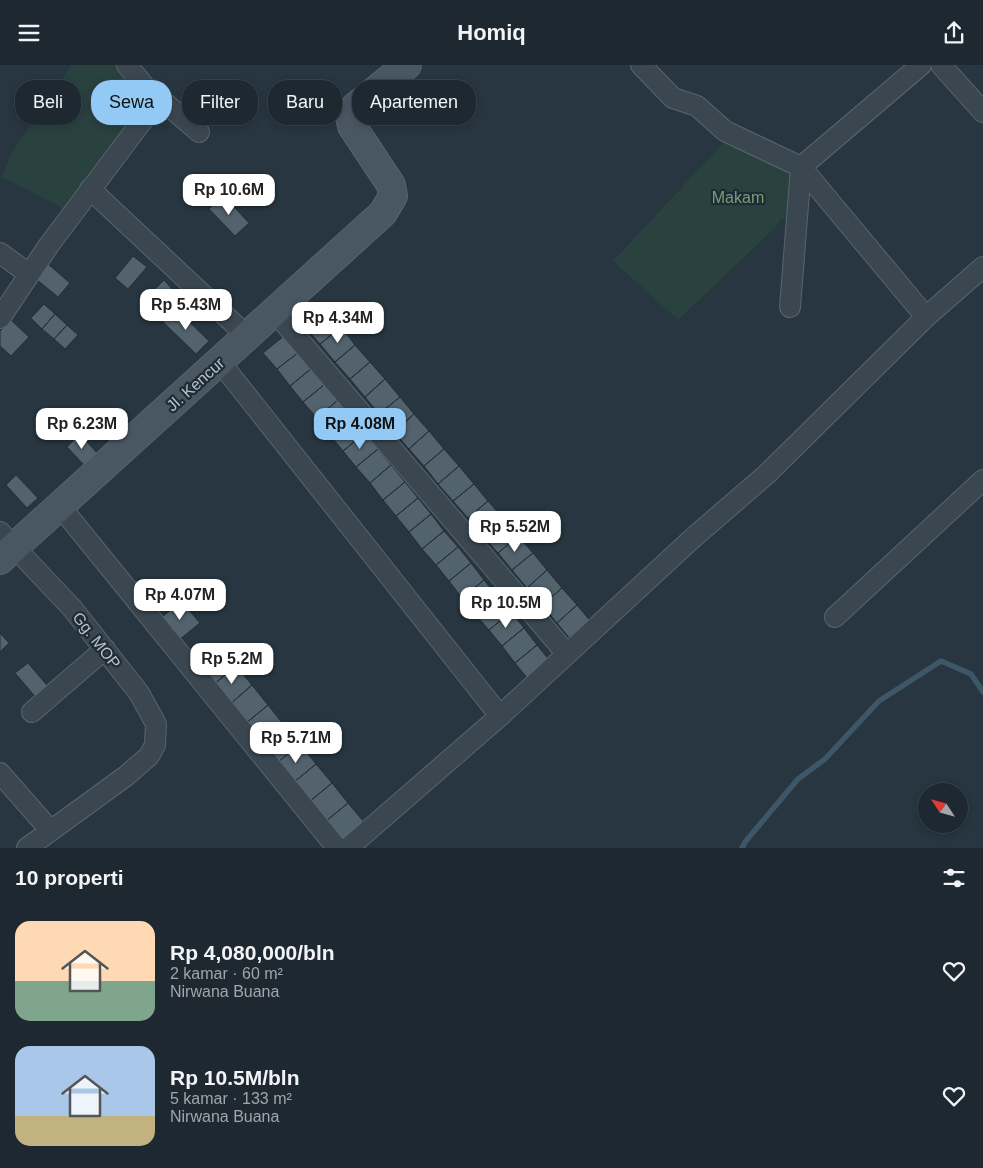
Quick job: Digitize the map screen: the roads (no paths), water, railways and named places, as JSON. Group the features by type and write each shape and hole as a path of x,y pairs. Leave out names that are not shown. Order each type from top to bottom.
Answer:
{"street":[{"path":"126,65 139,80"},
{"name":"Jl. Kencur","path":"5,547 60,506 383,213 391,201 393,191 389,179 350,120 355,107 407,65"},
{"path":"641,65 673,98 697,107 725,131 802,167 926,317"},
{"path":"790,307 802,167 921,65"},
{"path":"941,65 983,112"},
{"path":"172,109 199,132"},
{"path":"0,318 28,274 140,125"},
{"path":"90,189 248,337"},
{"path":"0,253 28,274"},
{"path":"348,848 500,717 694,537 761,479 926,317 983,267"},
{"path":"275,312 561,647"},
{"path":"220,362 500,717"},
{"path":"835,617 983,480"},
{"path":"60,506 337,848"},
{"name":"Gg. MOP","path":"5,547 72,608 153,716 156,724 155,745 149,756 126,776 50,830"},
{"path":"32,712 104,649"},
{"path":"0,773 50,830 27,848"}],"waterway":[{"path":"742,848 798,779 825,759 879,701 941,661 971,674 983,692"}],"park label":[{"name":"Makam","path":"738,197"}]}
